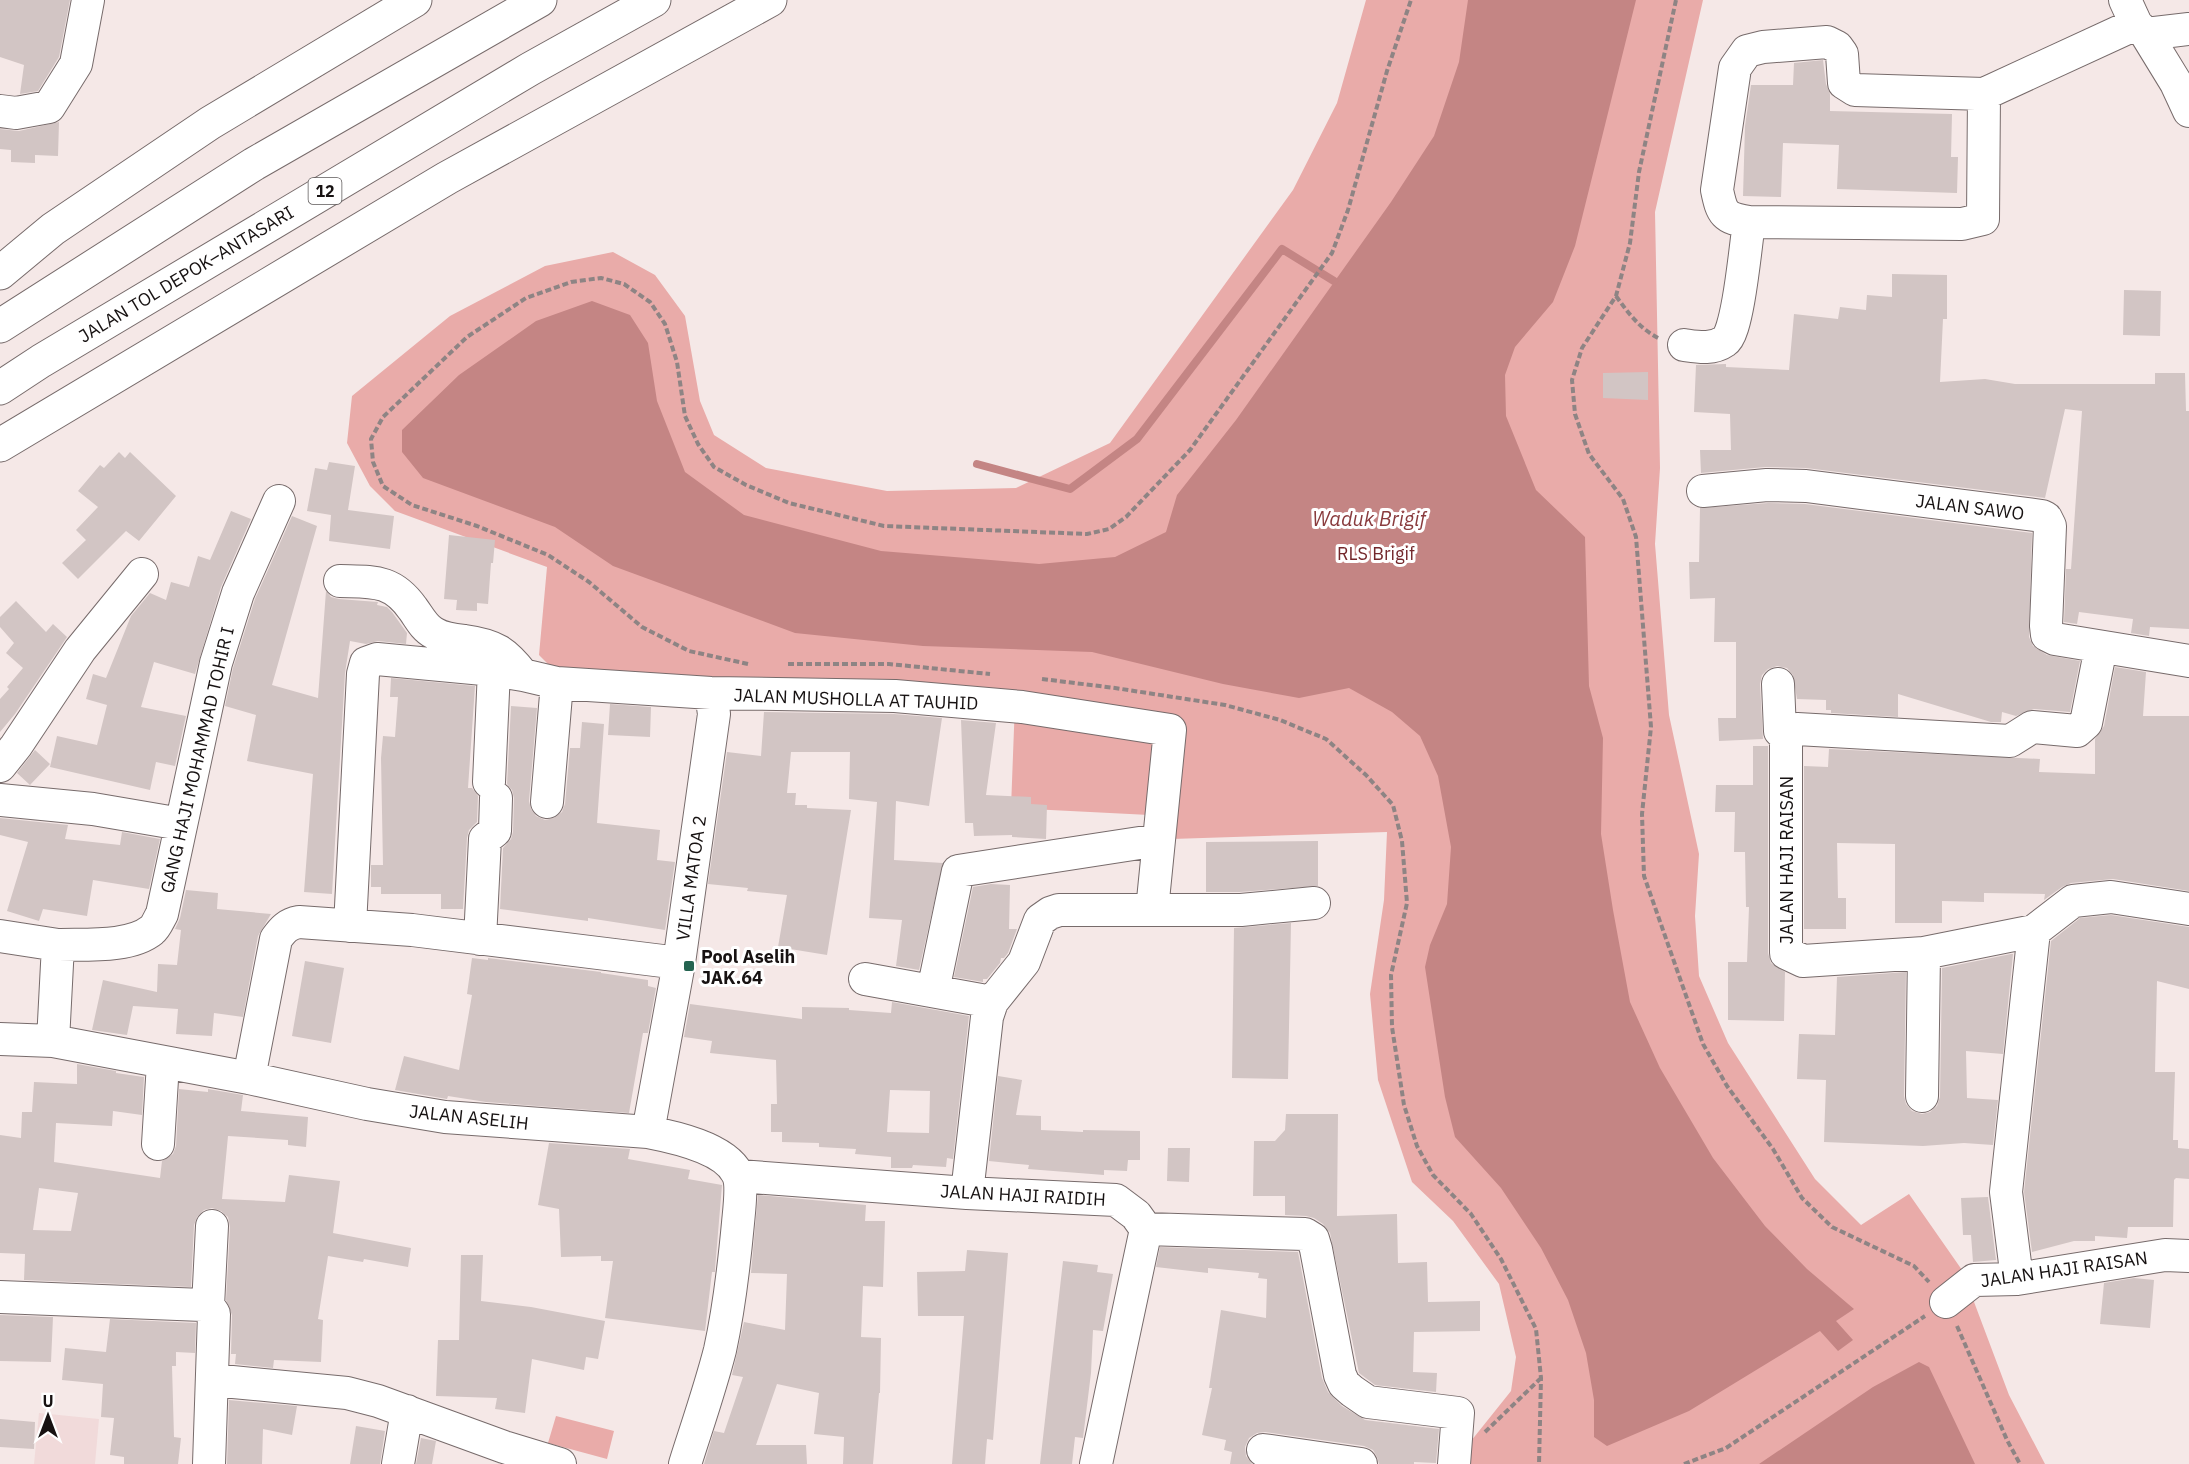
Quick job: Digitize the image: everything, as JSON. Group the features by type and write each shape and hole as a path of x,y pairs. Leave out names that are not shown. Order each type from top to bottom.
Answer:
{"highway":[{"path":"0,273 53,229 210,123 415,0"},
{"path":"0,326 254,164 540,0"},
{"name":"JALAN TOL DEPOK–ANTASARI","path":"0,388 41,361 520,75 654,0"},
{"path":"0,445 447,178 770,0"}],"street":[{"path":"0,111 16,113 49,107 76,64 88,0"},
{"path":"1983,94 1983,219 1962,224 1749,222 1732,220 1725,215 1720,206 1717,190 1735,68 1747,51 1763,47 1827,42 1837,47 1842,54 1845,83 1849,88 1855,90 1983,94 2136,19 2189,29"},
{"path":"2136,19 2176,83 2189,111"},
{"path":"1684,345 1711,347 1726,341 1731,336 1749,222"},
{"name":"JALAN SAWO","path":"1703,490 1767,485 1806,486 2042,516 2046,518 2049,526 2046,632 2055,639 2189,661"},
{"name":"GANG HAJI MOHAMMAD TOHIR I","path":"58,945 110,944 135,938 152,930 162,914 196,748 219,653 237,593 279,501"},
{"path":"0,766 16,746 80,650 142,574"},
{"path":"340,581 379,582 395,588 406,598 426,627 435,634 449,639 481,643 508,657 509,673 493,790 495,831 485,839 480,939"},
{"path":"1778,684 1780,731 1786,737 1797,729 2010,741 2032,727 2077,731 2086,723 2101,647"},
{"path":"350,926 363,674 366,663 377,659 509,673 556,683 711,693"},
{"path":"547,802 556,683"},
{"name":"JALAN MUSHOLLA AT TAUHID","path":"711,693 907,697 1022,706 1170,729 1152,910"},
{"name":"VILLA MATOA 2","path":"648,1132 679,963 714,714 711,693"},
{"name":"JALAN HAJI RAISAN","path":"1786,737 1786,953 1803,962 1924,953 2034,931 2073,901 2111,897 2189,909"},
{"path":"0,800 93,809 181,824"},
{"path":"933,991 958,871 1159,840"},
{"path":"967,1193 987,1017 992,1002 1024,962 1040,920 1059,910 1241,910 1314,903"},
{"path":"249,1078 276,939 284,928 299,922 412,930 679,963"},
{"path":"2017,1279 2006,1192 2034,931"},
{"path":"0,936 58,945 53,1041"},
{"path":"1922,1096 1924,953"},
{"path":"865,979 992,1002"},
{"name":"JALAN ASELIH","path":"0,1039 53,1041 249,1078 368,1104 445,1117 648,1132 696,1144 731,1164 739,1176"},
{"path":"158,1144 163,1063"},
{"path":"685,1464 710,1387 725,1322 735,1255 739,1176"},
{"name":"JALAN HAJI RAIDIH","path":"739,1176 967,1193 1116,1200 1136,1215 1146,1229"},
{"path":"209,1464 214,1314 206,1305 212,1226"},
{"path":"1096,1464 1146,1229 1301,1234 1313,1239 1340,1375 1344,1384 1368,1402 1458,1413 1454,1464"},
{"name":"JALAN HAJI RAISAN","path":"1946,1302 1974,1280 2017,1279 2165,1255 2189,1256"},
{"path":"0,1297 206,1305"},
{"path":"212,1380 347,1393 407,1411 504,1447 560,1464"},
{"path":"398,1464 407,1411"},
{"path":"1263,1450 1361,1464"}],"path":[{"path":"752,665 689,651 642,627 588,582 548,555 477,526 412,504 383,486 373,462 371,439 383,417 467,337 526,298 571,282 601,278 624,284 650,302 665,324 677,362 685,416 698,444 714,467 746,485 789,503 884,526 1087,534 1109,529 1126,517 1190,450 1332,253 1348,210 1387,71 1411,0"},
{"path":"1676,0 1639,172 1630,243 1616,296 1582,348 1572,380 1575,414 1589,454 1623,499 1636,537 1651,728 1642,814 1644,876 1703,1044 1727,1086 1773,1149 1802,1198 1832,1227 1914,1266 1946,1302 2007,1440 2020,1464"},
{"path":"1616,296 1631,317 1647,332 1668,343 1684,345"},
{"path":"783,664 889,664 993,674"},
{"path":"1037,679 1225,705 1280,720 1326,739 1366,775 1394,805 1402,841 1407,903 1390,975 1392,1028 1404,1105 1417,1146 1433,1175 1471,1214 1501,1259 1536,1329 1541,1378 1539,1464"},
{"path":"1684,1464 1726,1448 1946,1302"},
{"path":"1482,1438 1541,1378"}],"shaded area":[{"path":"39,1413 99,1419 95,1464 34,1464"}],"green space":[{"name":"RLS Brigif","path":"1366,0 1703,0 1655,212 1660,468 1655,544 1669,715 1699,854 1695,916 1699,976 1728,1043 1815,1179 1861,1225 1909,1194 1962,1270 2009,1395 2045,1464 1464,1464 1467,1446 1511,1391 1516,1357 1499,1284 1453,1221 1412,1182 1378,1080 1370,994 1384,900 1387,832 1172,839 1169,816 1011,808 1015,702 553,669 539,655 547,567 395,511 370,486 347,443 352,396 450,316 545,266 613,252 655,275 685,316 700,401 714,435 766,468 887,491 1016,488 1110,443 1293,190 1337,103"},
{"path":"556,1416 614,1431 607,1459 548,1443"}],"water":[{"name":"Waduk Brigif","path":"1468,0 1636,0 1575,246 1553,302 1515,347 1505,375 1506,416 1536,490 1585,537 1589,686 1603,738 1601,834 1630,1002 1660,1068 1713,1158 1765,1226 1807,1269 1854,1309 1836,1321 1853,1340 1838,1351 1820,1331 1689,1411 1607,1446 1594,1437 1594,1400 1586,1353 1568,1300 1541,1248 1501,1188 1455,1137 1445,1097 1425,967 1430,945 1447,904 1451,847 1438,776 1420,736 1392,712 1349,688 1299,698 1223,684 1092,652 923,646 795,633 613,566 555,527 423,478 402,452 402,430 459,375 536,321 592,301 630,315 648,343 657,401 685,472 744,515 881,551 1039,564 1115,557 1166,532 1177,495 1236,420 1391,202 1434,136 1459,62"},
{"path":"1919,1362 1929,1367 1975,1464 1759,1464 1873,1387"}],"building":[{"path":"0,0 70,0 59,57 38,91 20,94 24,65 0,57"},
{"path":"1823,60 1826,84 1830,94 1830,111 1952,114 1951,157 1958,157 1957,193 1837,189 1839,145 1783,143 1781,197 1743,196 1745,126 1751,85 1793,85 1794,63"},
{"path":"59,122 58,156 35,155 35,163 11,162 11,150 0,149 0,129 19,131"},
{"path":"1892,274 1947,275 1947,319 1943,319 1940,382 1985,379 2015,384 2155,384 2155,373 2185,373 2186,411 2189,411 2189,629 2150,627 2149,636 2131,633 2133,619 2079,612 2077,624 2064,622 2066,569 2071,569 2082,411 2065,409 2045,498 1806,468 1765,467 1701,473 1700,450 1731,450 1730,414 1694,412 1696,365 1726,364 1726,367 1789,370 1794,314 1838,319 1840,307 1866,310 1867,295 1892,297"},
{"path":"2124,290 2161,291 2160,336 2123,335"},
{"path":"1648,372 1648,400 1603,398 1603,373"},
{"path":"119,452 125,458 130,452 176,496 139,541 126,531 78,579 62,563 86,540 76,530 98,507 78,491 100,465 104,468"},
{"path":"329,462 355,466 348,510 394,516 390,549 329,541 331,515 307,511 315,468 327,470"},
{"path":"1768,503 1805,504 2032,533 2029,637 2033,646 2047,655 2080,661 2070,712 2034,709 2016,716 2002,712 2001,722 1991,722 1898,694 1898,717 1831,713 1831,710 1826,710 1826,700 1797,699 1793,675 1787,668 1777,666 1768,669 1762,675 1760,684 1763,739 1719,741 1718,718 1736,718 1736,642 1714,642 1715,598 1690,599 1689,562 1699,562 1700,508"},
{"path":"231,511 251,519 221,587 195,674 154,662 141,707 186,716 175,766 156,762 150,790 50,767 57,736 97,745 107,705 86,699 93,674 106,678 131,616 150,593 166,600 171,582 189,587 198,556 210,560"},
{"path":"292,516 317,526 272,685 318,698 326,591 331,597 339,599 378,602 377,605 387,607 392,612 407,633 406,644 378,641 366,644 350,641 345,673 332,894 304,892 313,774 247,761 256,715 225,706 233,668 255,599"},
{"path":"449,535 495,540 488,604 477,603 477,611 456,610 457,600 444,599"},
{"path":"16,601 46,632 53,624 67,637 15,714 0,732 0,699 23,668 6,653 14,643 0,627 0,617"},
{"path":"2115,667 2146,672 2143,716 2189,716 2189,891 2113,879 2071,883 2044,900 2045,894 1984,893 1984,902 1942,901 1942,923 1895,923 1895,844 1837,843 1838,898 1846,898 1846,929 1804,929 1804,766 1828,767 1829,749 2040,759 2039,772 2095,774 2095,739 2104,726"},
{"path":"391,678 475,686 468,788 472,788 478,796 477,822 469,830 467,838 463,909 441,909 441,894 381,894 381,887 371,887 371,865 383,865 381,758 383,736 395,737 398,697 390,697"},
{"path":"610,704 651,707 650,737 608,735"},
{"path":"511,706 537,708 529,801 536,816 545,820 554,818 562,812 565,804 570,748 580,748 582,722 604,724 597,823 660,830 657,860 675,862 665,930 588,918 588,921 500,909 503,848 511,839 513,832 514,798 507,784"},
{"path":"764,712 894,714 942,718 929,806 896,801 894,860 943,863 919,970 896,966 902,920 869,918 877,802 849,799 850,752 791,752 787,793 796,793 795,805 807,805 807,808 851,810 827,955 778,947 787,895 708,884 727,752 761,756"},
{"path":"961,720 996,723 986,795 1031,797 1031,804 1047,805 1046,839 1012,837 1012,835 974,836 973,823 965,823"},
{"path":"1753,746 1768,746 1768,953 1771,963 1785,972 1784,1021 1728,1020 1728,962 1747,962 1749,907 1746,907 1745,852 1734,852 1735,812 1715,812 1716,785 1753,785"},
{"path":"35,750 50,764 30,785 17,773"},
{"path":"0,818 68,825 65,839 120,845 122,832 160,839 149,889 93,880 87,916 43,909 39,921 7,911 28,842 0,835"},
{"path":"1318,841 1318,886 1240,892 1206,892 1206,842"},
{"path":"991,884 1010,885 1009,929 1017,929 1008,953 1001,958 1000,963 987,979 983,979 983,982 954,977 973,887"},
{"path":"186,890 218,893 217,909 271,914 258,936 243,1017 214,1013 212,1036 176,1034 178,1009 133,1006 127,1035 92,1030 103,980 157,992 158,964 177,965 181,930 175,929 180,918"},
{"path":"2111,915 2189,927 2189,989 2157,981 2155,1072 2175,1072 2173,1140 2178,1140 2178,1148 2189,1149 2189,1179 2176,1178 2174,1180 2173,1227 2128,1227 2127,1238 2095,1236 2095,1241 2074,1241 2032,1252 2024,1192 2051,941 2080,918"},
{"path":"1291,923 1288,1079 1232,1078 1234,928"},
{"path":"2013,954 2003,1054 1966,1051 1967,1098 1998,1100 1993,1145 1964,1143 1923,1146 1824,1142 1826,1080 1797,1079 1799,1034 1835,1035 1837,977 1906,972 1904,1096 1906,1104 1912,1111 1922,1114 1930,1112 1937,1106 1940,1097 1942,968"},
{"path":"472,958 601,972 648,980 648,986 656,988 648,1033 643,1033 629,1113 486,1102 448,1096 447,1099 395,1090 404,1056 459,1070 472,995 467,994"},
{"path":"305,961 344,968 331,1043 292,1036"},
{"path":"892,1002 969,1016 953,1159 947,1158 946,1167 913,1165 912,1168 891,1168 891,1157 855,1154 856,1149 819,1147 819,1143 782,1142 782,1132 771,1132 771,1104 777,1104 776,1060 710,1053 712,1041 684,1037 690,1004 802,1019 802,1007 849,1008 849,1010 891,1013","holes":["890,1090 930,1091 929,1133 887,1132"]},
{"path":"77,1064 144,1077 142,1115 113,1111 112,1126 56,1123 54,1162 160,1178 162,1161 173,1154 176,1146 179,1089 208,1092 208,1089 243,1095 241,1111 308,1117 306,1147 288,1145 288,1140 228,1136 222,1199 285,1202 289,1175 340,1181 333,1233 411,1248 408,1267 364,1259 363,1262 328,1256 318,1319 323,1320 321,1362 274,1360 273,1368 235,1364 236,1354 231,1354 232,1315 226,1300 230,1227 228,1217 221,1211 212,1208 204,1210 197,1217 194,1225 191,1287 24,1280 25,1254 0,1253 0,1135 21,1138 22,1112 32,1112 34,1082 77,1084","holes":["39,1188 78,1193 71,1231 33,1230"]},
{"path":"998,1076 1022,1080 1016,1115 1041,1116 1041,1130 1140,1131 1140,1160 1128,1160 1127,1171 1104,1170 1104,1175 1028,1169 1029,1165 989,1161"},
{"path":"1286,1114 1338,1114 1337,1216 1397,1214 1398,1263 1427,1262 1428,1302 1480,1301 1480,1331 1414,1332 1413,1372 1437,1373 1436,1392 1375,1385 1359,1373 1330,1233 1314,1218 1285,1215 1285,1196 1253,1196 1254,1141 1275,1141 1285,1130"},
{"path":"549,1143 630,1149 628,1159 690,1170 688,1179 722,1185 715,1272 712,1272 705,1331 605,1318 613,1261 601,1261 601,1256 561,1257 559,1209 538,1205"},
{"path":"1168,1148 1190,1148 1189,1182 1167,1181"},
{"path":"758,1195 866,1205 865,1221 885,1221 883,1287 863,1286 861,1337 881,1338 880,1393 873,1464 843,1464 844,1437 814,1434 819,1393 777,1384 756,1445 806,1445 807,1464 704,1464 714,1431 724,1433 743,1377 732,1375 744,1322 785,1330 787,1274 751,1273"},
{"path":"1988,1197 1996,1260 1973,1262 1971,1235 1963,1235 1961,1198"},
{"path":"1160,1247 1298,1252 1322,1378 1328,1392 1342,1406 1365,1420 1439,1429 1436,1463 1379,1464 1373,1450 1364,1446 1265,1432 1257,1433 1249,1438 1245,1447 1246,1456 1252,1464 1230,1464 1232,1452 1224,1450 1226,1440 1202,1435 1212,1388 1209,1388 1221,1310 1266,1318 1267,1279 1258,1278 1259,1273 1208,1268 1208,1273 1156,1267"},
{"path":"967,1250 1008,1253 993,1440 987,1439 985,1464 952,1464 964,1316 918,1316 917,1272 965,1271"},
{"path":"461,1255 483,1255 481,1301 531,1307 605,1321 598,1359 586,1357 584,1370 532,1359 525,1413 495,1409 497,1398 436,1396 438,1340 459,1340"},
{"path":"1063,1261 1098,1265 1097,1272 1113,1274 1103,1331 1093,1330 1091,1373 1083,1438 1075,1437 1072,1464 1040,1464"},
{"path":"2134,1278 2154,1280 2150,1328 2100,1324 2104,1283"},
{"path":"0,1315 53,1317 51,1362 0,1361"},
{"path":"110,1319 196,1323 195,1353 176,1352 176,1366 172,1366 174,1437 181,1438 178,1464 124,1464 124,1457 110,1455 114,1418 101,1417 103,1384 62,1380 65,1348 106,1352"},
{"path":"229,1400 297,1406 292,1435 263,1429 262,1464 227,1464"},
{"path":"0,1419 35,1422 34,1449 0,1447"},
{"path":"356,1426 385,1431 380,1464 350,1464"},
{"path":"421,1438 436,1441 432,1464 416,1464"}],"waterway":[{"path":"977,464 1070,489 1137,439 1282,249 1334,281"}],"place":[{"name":"Pool Aselih JAK.64","path":"689,966"}]}
